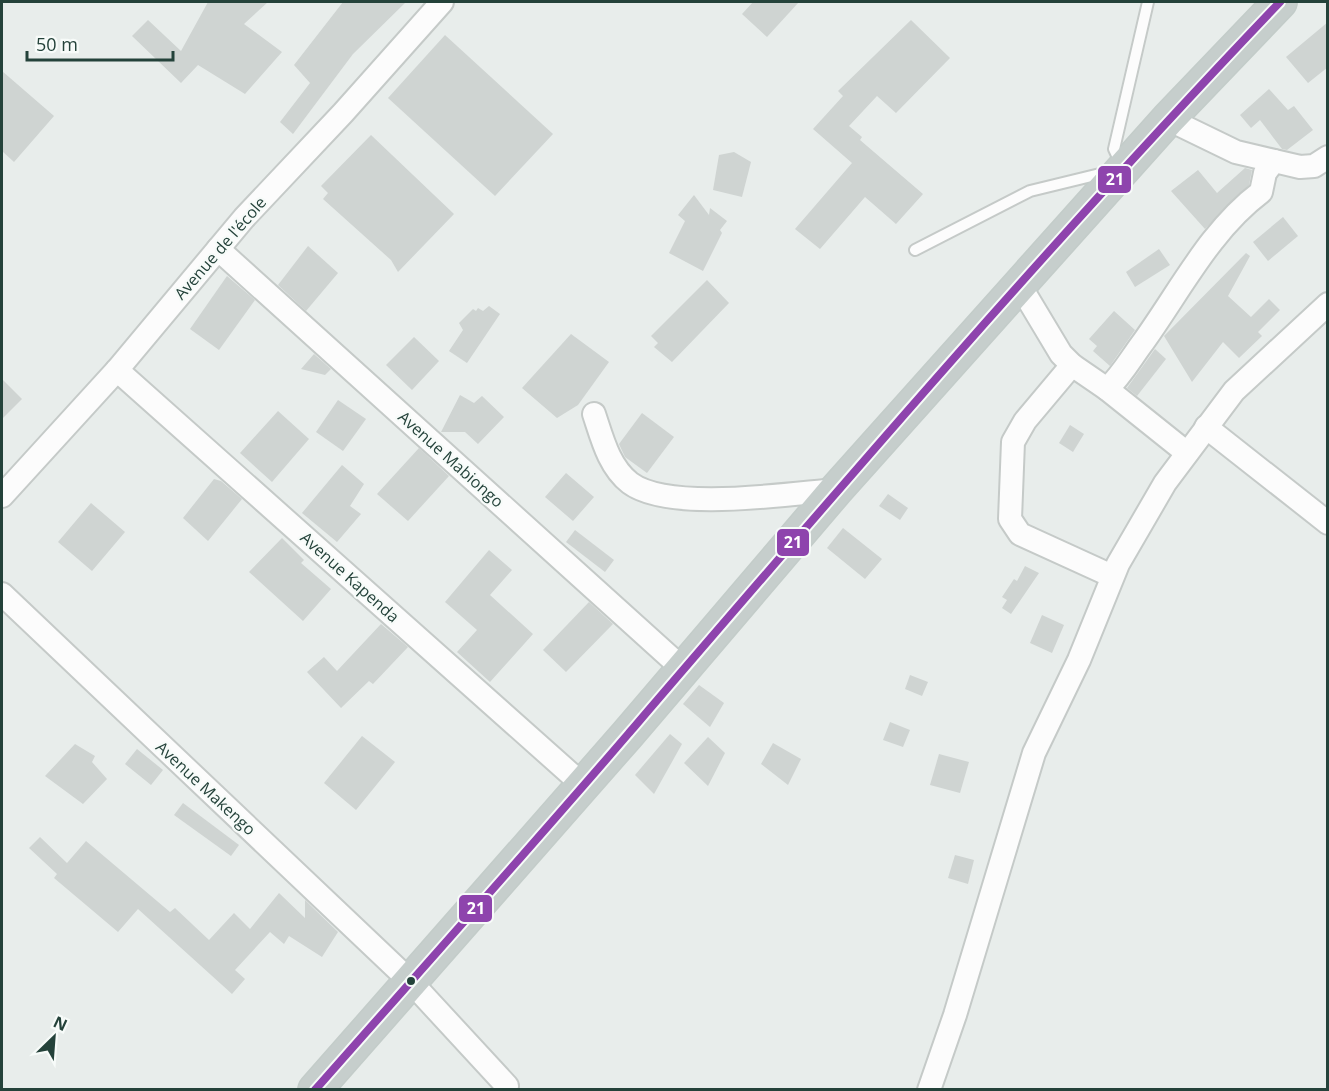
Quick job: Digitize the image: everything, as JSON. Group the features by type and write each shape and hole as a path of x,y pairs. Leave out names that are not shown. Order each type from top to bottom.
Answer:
{"highway":[{"path":"315,1089 583,785 836,490 1168,119 1280,2"}],"street":[{"name":"Avenue de l'école","path":"2,496 117,370 218,249 441,2"},
{"path":"1168,119 1236,152 1307,168 1328,157"},
{"path":"1107,389 1120,376 1161,319 1219,232 1261,192 1265,173 1274,161"},
{"name":"Avenue Mabiongo","path":"218,249 683,669"},
{"path":"1019,284 1060,354 1187,453"},
{"path":"929,1089 955,1015 1034,753 1083,651 1112,576 1165,483 1206,427 1253,372 1328,304"},
{"path":"1072,365 1025,421 1013,442 1010,519 1020,534 1112,576"},
{"name":"Avenue Kapenda","path":"117,370 583,785"},
{"path":"594,414 614,466 630,483 647,492 708,501 836,490"},
{"path":"1206,427 1328,523"},
{"name":"Avenue Makengo","path":"2,594 411,982 507,1086"}],"lane":[{"path":"915,250 1030,191 1124,169 1114,150 1148,2"}],"building":[{"path":"208,2 268,2 244,24 282,52 245,94 198,65 181,83 132,36 148,20 181,51"},
{"path":"343,2 406,2 353,54 293,134 280,122 310,83 294,65"},
{"path":"753,2 799,2 767,37 742,14"},
{"path":"911,20 950,58 896,113 877,96 849,126 862,137 860,140 923,194 896,224 865,197 820,249 795,229 852,163 813,129 843,96 838,91"},
{"path":"1328,22 1328,67 1308,83 1286,57"},
{"path":"445,35 553,134 495,196 388,98"},
{"path":"2,71 54,116 14,162 2,151"},
{"path":"1269,89 1288,110 1294,106 1313,130 1287,150 1282,149 1260,120 1251,128 1240,115"},
{"path":"371,135 454,214 398,272 391,260 323,199 328,193 321,186"},
{"path":"734,152 751,162 742,197 713,190 719,155"},
{"path":"1245,168 1252,170 1249,185 1205,229 1171,191 1198,170 1217,193"},
{"path":"694,195 709,215 710,208 727,221 720,230 722,233 703,271 669,253 685,221 678,215"},
{"path":"1283,217 1298,236 1268,261 1253,242"},
{"path":"308,246 338,273 306,311 278,285"},
{"path":"1159,249 1170,265 1135,287 1126,272"},
{"path":"1246,253 1250,256 1228,296 1251,317 1269,299 1280,310 1258,332 1262,336 1239,358 1223,342 1192,382 1164,336"},
{"path":"227,276 255,300 219,350 190,329"},
{"path":"707,280 729,303 672,362 654,347 658,343 651,336"},
{"path":"489,306 500,314 467,363 449,351 463,330 459,323 473,309 476,311 478,308 483,311"},
{"path":"1114,311 1135,330 1110,366 1093,351 1097,346 1089,339"},
{"path":"571,334 609,362 578,405 557,418 522,388"},
{"path":"414,337 439,361 412,390 386,365"},
{"path":"1155,349 1166,359 1137,396 1127,388"},
{"path":"314,354 331,369 325,375 301,369"},
{"path":"2,379 22,399 2,419"},
{"path":"460,395 474,403 482,396 504,417 478,444 465,432 441,432"},
{"path":"338,400 366,419 343,451 316,432"},
{"path":"278,411 309,439 272,482 240,453"},
{"path":"642,413 674,437 647,473 625,457 619,444"},
{"path":"1070,425 1084,434 1073,452 1059,443"},
{"path":"419,448 449,476 408,521 377,494"},
{"path":"342,465 364,484 350,506 361,514 337,542 302,513"},
{"path":"566,473 594,497 573,521 545,497"},
{"path":"214,479 221,481 242,499 208,541 183,518"},
{"path":"888,494 908,508 900,520 879,506"},
{"path":"91,503 125,532 92,571 58,542"},
{"path":"843,528 882,559 865,579 827,548"},
{"path":"575,530 614,560 605,572 566,542"},
{"path":"282,538 304,560 301,563 331,589 303,621 249,572"},
{"path":"489,550 512,570 490,595 533,634 490,682 457,652 477,630 445,602"},
{"path":"1025,566 1039,573 1011,614 1002,608 1007,600 1002,597 1014,579 1017,581"},
{"path":"589,602 613,624 566,672 543,650"},
{"path":"1042,615 1064,625 1052,653 1030,643"},
{"path":"381,624 408,647 373,684 369,681 341,708 307,672 324,657 337,671"},
{"path":"910,675 928,682 922,696 905,689"},
{"path":"699,685 724,703 710,727 683,704"},
{"path":"890,722 910,730 903,747 883,740"},
{"path":"670,734 682,744 654,794 635,775"},
{"path":"362,736 395,762 356,810 324,783"},
{"path":"708,737 725,753 708,786 684,763"},
{"path":"773,743 801,759 788,785 761,764"},
{"path":"75,744 95,756 92,762 107,779 83,804 45,776"},
{"path":"137,749 163,770 151,785 125,764"},
{"path":"939,754 969,762 960,793 930,785"},
{"path":"183,803 239,845 231,856 174,815"},
{"path":"40,837 67,863 86,841 170,912 175,908 209,940 234,913 250,929 279,893 305,918 305,900 338,932 322,957 289,936 284,944 270,932 235,970 245,979 232,994 138,909 118,932 54,878 57,874 29,848"},
{"path":"955,855 974,860 968,884 948,878"}],"transit line":[{"name":"21","path":"315,1090 551,823 950,363 1113,181 1280,2"}]}
